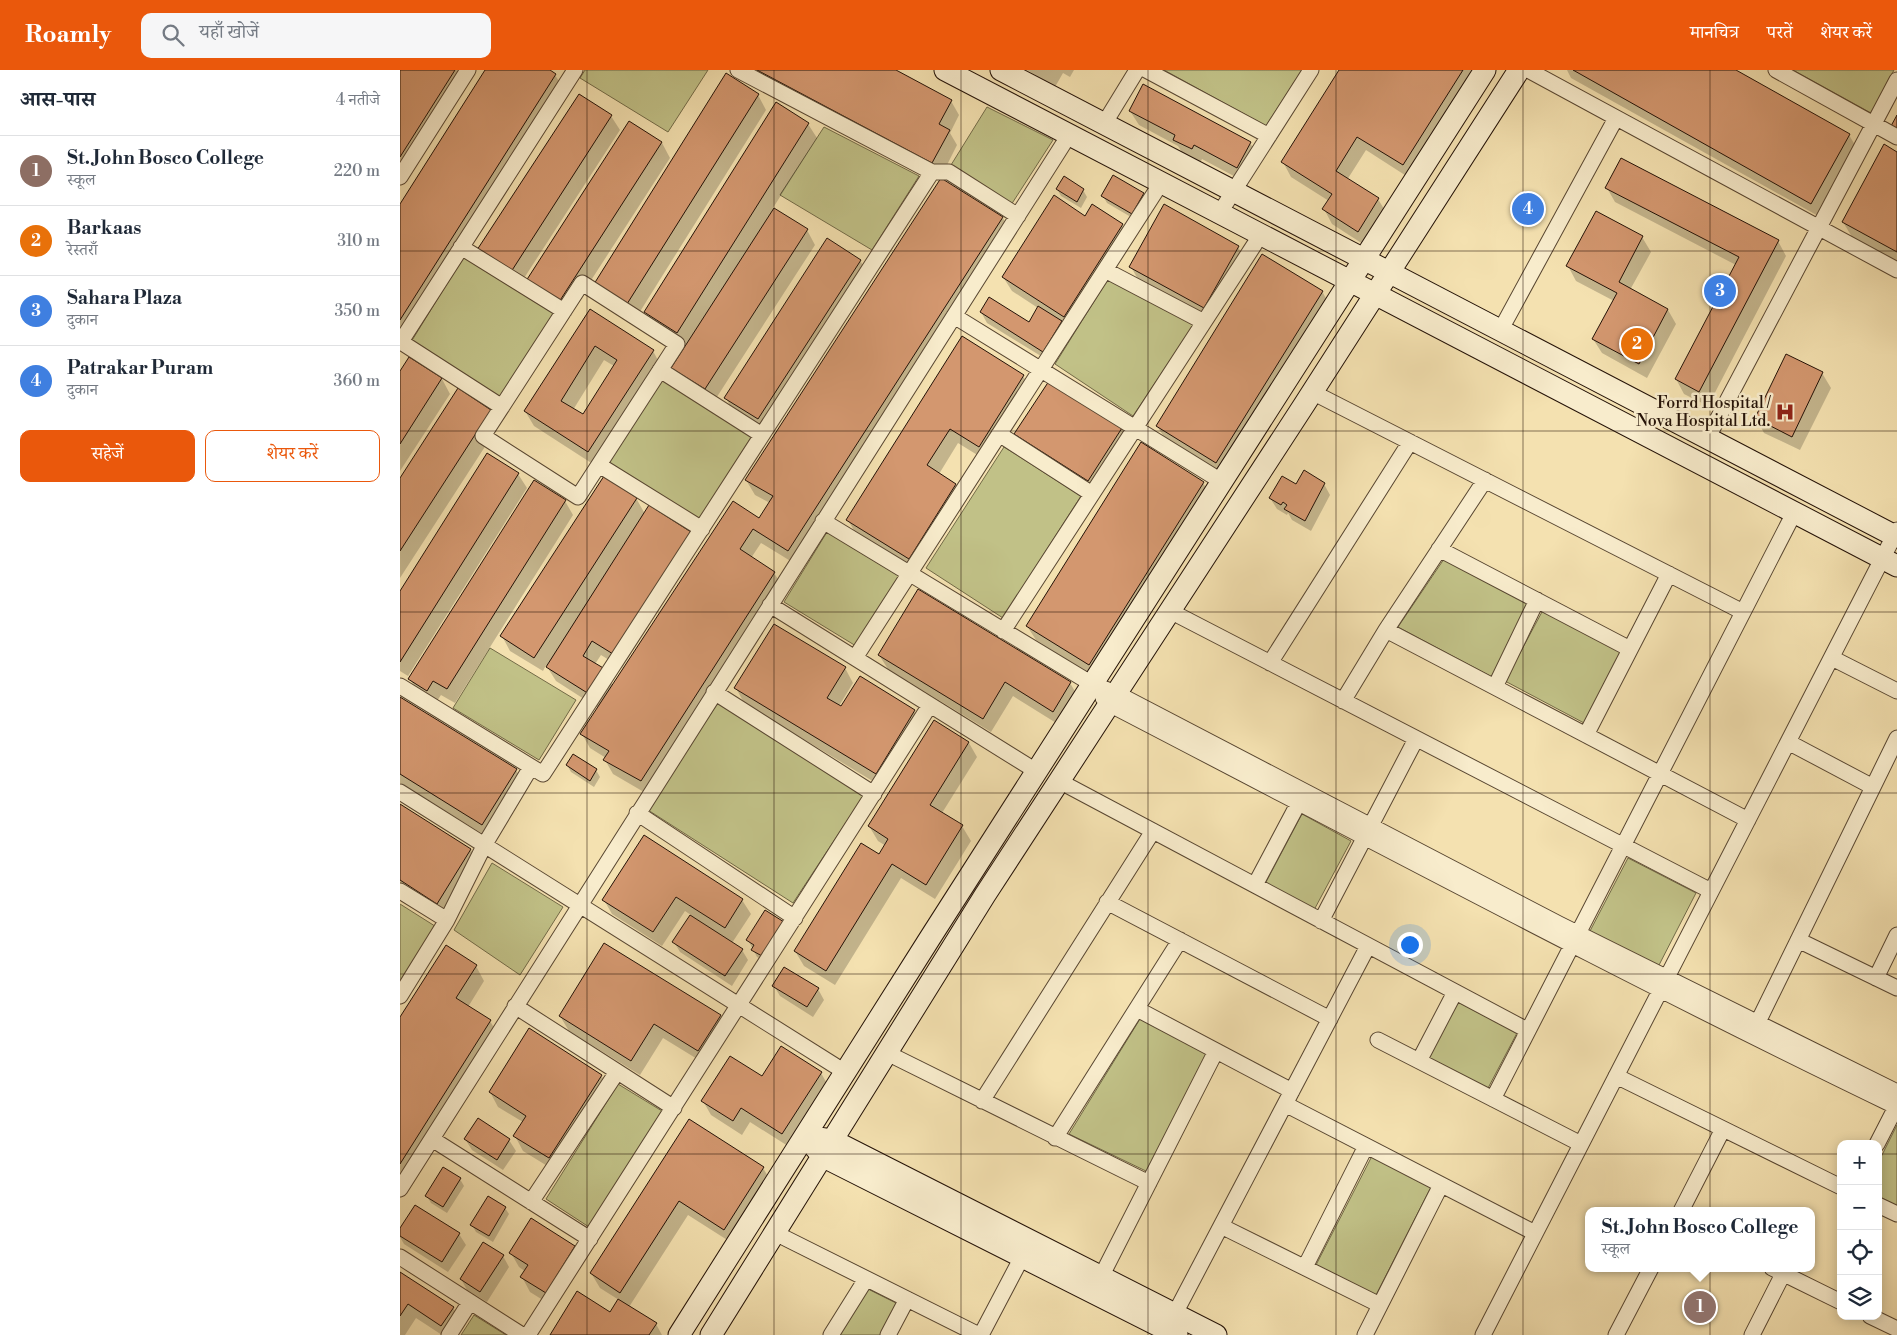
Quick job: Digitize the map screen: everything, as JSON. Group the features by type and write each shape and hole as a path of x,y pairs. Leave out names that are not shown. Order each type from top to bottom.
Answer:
{"street":[{"path":"400,177 468,70"},
{"path":"502,407 400,343 575,70"},
{"path":"738,70 932,172 949,172 1018,216"},
{"path":"945,70 1260,236 1890,562"},
{"path":"1001,70 1707,439 1896,534 1890,562 1832,658 1483,1335"},
{"path":"1104,124 1137,70"},
{"path":"1146,70 1269,136"},
{"path":"1219,214 1311,70"},
{"path":"679,1335 1036,771 1485,70"},
{"path":"711,1335 886,1052 1059,781 1519,70"},
{"path":"1528,70 1897,270"},
{"path":"1776,70 1897,137"},
{"path":"1707,439 1897,80"},
{"path":"1500,331 1616,118"},
{"path":"400,1189 1069,135"},
{"path":"400,686 543,774 932,172"},
{"path":"855,658 1161,184"},
{"path":"1003,630 1260,236"},
{"path":"461,247 564,311"},
{"path":"1105,270 1204,322"},
{"path":"582,283 677,344 578,497 483,436 564,311 582,283"},
{"path":"954,316 1221,481"},
{"path":"660,370 762,435"},
{"path":"1312,392 1743,612"},
{"path":"999,434 1092,494"},
{"path":"1270,663 1410,442"},
{"path":"599,465 702,528"},
{"path":"1344,701 1386,630 1485,480"},
{"path":"1493,1099 1574,938 1794,513"},
{"path":"823,521 1092,684 1113,699 1299,802 1367,831"},
{"path":"1439,549 1630,649"},
{"path":"1586,735 1669,574"},
{"path":"1494,687 1537,600"},
{"path":"770,605 1036,771"},
{"path":"1170,611 1711,891"},
{"path":"1386,630 1748,820"},
{"path":"1832,658 1897,691"},
{"path":"714,692 874,794"},
{"path":"1113,699 1664,984 1897,1107 1879,1140"},
{"path":"528,1335 930,705"},
{"path":"1757,1024 1897,738"},
{"path":"1321,921 1416,739"},
{"path":"1788,742 1873,787"},
{"path":"400,996 447,920 484,844 531,767"},
{"path":"1059,781 1527,1030"},
{"path":"400,792 580,903 845,1072"},
{"path":"1255,886 1299,802"},
{"path":"637,814 795,918"},
{"path":"982,1101 1152,831"},
{"path":"400,891 447,920"},
{"path":"1107,902 1330,1019"},
{"path":"1876,978 1897,936"},
{"path":"1055,1138 1180,940"},
{"path":"1798,940 1897,988"},
{"path":"1170,1328 1221,1226 1368,946"},
{"path":"1664,984 1757,1024 1897,1092"},
{"path":"1419,1061 1455,992"},
{"path":"515,1006 674,1108"},
{"path":"1136,1009 1216,1051 1366,1146 1535,1233"},
{"path":"1378,1040 1581,1144"},
{"path":"1101,1277 1216,1051"},
{"path":"886,1052 1055,1138 1149,1183"},
{"path":"531,1202 617,1072"},
{"path":"1616,1076 1837,1185"},
{"path":"1683,1207 1723,1129"},
{"path":"805,1135 1022,1256 1170,1328 1216,1335"},
{"path":"432,1139 590,1239"},
{"path":"1305,1267 1366,1146"},
{"path":"827,1148 1101,1277 1170,1328"},
{"path":"1365,1335 1441,1185"},
{"path":"1882,1207 1897,1214"},
{"path":"1221,1226 1380,1305"},
{"path":"774,1233 980,1335 1022,1256"},
{"path":"400,1257 522,1335"},
{"path":"1616,1335 1649,1272"},
{"path":"1752,1335 1778,1272"},
{"path":"1780,1272 1837,1300"},
{"path":"831,1335 866,1279"},
{"path":"888,1335 907,1299"},
{"path":"449,1335 470,1302"},
{"path":"1876,1320 1891,1330"}],"green space":[{"path":"585,70 708,70 668,132 580,78"},
{"path":"1164,70 1302,70 1266,126"},
{"path":"1793,70 1894,70 1871,113"},
{"path":"987,107 1053,140 1011,205 951,165"},
{"path":"824,127 919,176 872,250 780,195"},
{"path":"464,256 555,312 502,398 411,342"},
{"path":"1108,279 1195,323 1133,416 1055,364"},
{"path":"661,378 752,436 699,520 608,463"},
{"path":"1004,447 1081,496 1003,618 926,568"},
{"path":"827,532 899,576 856,646 784,602"},
{"path":"1444,559 1528,603 1492,677 1398,627"},
{"path":"1543,610 1622,652 1584,723 1505,681"},
{"path":"490,648 576,700 539,760 453,708"},
{"path":"719,701 864,795 793,903 648,810"},
{"path":"1302,814 1351,841 1314,910 1265,884"},
{"path":"1628,858 1696,893 1658,967 1590,931"},
{"path":"492,863 563,907 520,975 454,930"},
{"path":"400,904 438,928 400,982"},
{"path":"1458,1002 1517,1033 1487,1090 1428,1059"},
{"path":"1140,1019 1207,1053 1148,1172 1069,1134"},
{"path":"618,1084 662,1111 589,1227 546,1199"},
{"path":"1897,1125 1897,1206 1882,1199 1882,1155"},
{"path":"1372,1156 1431,1187 1376,1295 1316,1265"},
{"path":"868,1289 898,1304 882,1335 839,1335"},
{"path":"474,1315 506,1335 461,1335"}],"building":[{"path":"400,70 455,70 400,157"},
{"path":"485,70 550,70 556,74 400,320 400,204"},
{"path":"757,70 896,70 952,100 939,124 950,130 932,163"},
{"path":"1339,70 1463,70 1403,165 1357,137 1336,171 1379,198 1358,232 1322,209 1332,194 1281,162"},
{"path":"1573,70 1736,70 1850,134 1811,204"},
{"path":"726,73 759,94 627,304 594,284"},
{"path":"1143,84 1251,142 1237,168 1194,145 1192,149 1173,140 1175,135 1129,111"},
{"path":"579,94 612,115 509,275 475,253"},
{"path":"776,102 809,123 677,333 644,312"},
{"path":"1897,115 1897,130 1891,126"},
{"path":"629,121 662,142 559,302 526,281"},
{"path":"1884,144 1897,152 1897,252 1842,222"},
{"path":"1621,158 1779,240 1699,392 1675,379 1739,257 1605,188"},
{"path":"1113,175 1144,193 1132,214 1101,196"},
{"path":"1064,176 1084,189 1077,202 1056,189"},
{"path":"941,178 1003,217 788,551 753,529 740,549 775,572 641,781 603,760 609,751 580,734 733,501 759,518 773,496 745,480"},
{"path":"1054,195 1085,216 1092,204 1123,224 1064,317 1002,277"},
{"path":"1164,204 1239,246 1204,308 1129,267"},
{"path":"774,208 808,229 705,389 671,368"},
{"path":"1596,211 1643,236 1619,282 1668,309 1639,364 1592,339 1617,293 1566,266"},
{"path":"827,238 861,260 758,419 724,398"},
{"path":"1262,254 1323,291 1216,463 1156,426"},
{"path":"989,297 1029,322 1038,306 1062,321 1043,352 980,312"},
{"path":"590,309 654,350 588,452 524,411","holes":["595,346 617,360 583,414 561,401"]},
{"path":"962,336 1024,375 979,447 950,429 927,465 956,484 909,559 846,520"},
{"path":"1786,354 1823,372 1792,437 1755,418"},
{"path":"409,357 442,378 400,444 400,371"},
{"path":"1049,381 1122,428 1088,481 1014,434"},
{"path":"458,388 491,410 400,551 400,478"},
{"path":"1141,442 1204,482 1089,665 1026,626"},
{"path":"487,453 519,473 400,662 400,591"},
{"path":"1304,470 1325,483 1305,521 1284,509 1287,505 1283,502 1281,505 1269,498 1282,476 1296,484"},
{"path":"604,476 637,498 534,658 500,636"},
{"path":"534,480 566,500 447,689 433,681 427,691 408,679"},
{"path":"649,505 691,532 613,654 592,641 583,656 605,669 589,694 546,667"},
{"path":"918,589 1071,682 1053,712 1005,682 983,719 878,655"},
{"path":"774,624 846,667 827,698 841,706 860,676 915,710 876,774 734,688"},
{"path":"400,697 517,769 482,825 400,774"},
{"path":"934,720 969,742 930,805 963,825 926,885 892,864 826,971 794,951 861,843 879,854 888,839 868,826"},
{"path":"573,754 597,769 590,781 566,765"},
{"path":"400,804 471,849 437,904 400,880"},
{"path":"644,835 743,899 725,928 676,897 653,932 602,900"},
{"path":"765,910 784,922 762,956 751,950 754,945 746,940"},
{"path":"690,915 743,949 725,976 672,942"},
{"path":"604,943 721,1015 698,1051 654,1024 631,1061 559,1016"},
{"path":"446,945 477,965 456,998 491,1020 400,1164 400,1017"},
{"path":"784,967 819,988 807,1007 772,986"},
{"path":"529,1028 602,1075 549,1158 513,1136 526,1116 489,1092"},
{"path":"781,1046 822,1072 782,1134 741,1108 733,1121 701,1101 730,1056 762,1076"},
{"path":"478,1118 510,1139 497,1160 464,1139"},
{"path":"689,1119 764,1167 724,1230 679,1201 620,1293 590,1273"},
{"path":"443,1167 461,1178 443,1207 425,1196"},
{"path":"488,1196 506,1207 489,1236 470,1225"},
{"path":"415,1205 460,1233 442,1262 400,1236 400,1228"},
{"path":"531,1218 575,1246 546,1293 520,1277 528,1265 509,1253"},
{"path":"483,1242 504,1255 480,1292 460,1279"},
{"path":"400,1272 454,1307 441,1326 408,1304 400,1316"},
{"path":"577,1291 610,1312 618,1299 657,1323 649,1335 550,1335"}],"place":[{"name":"Patrakar Puram","path":"1528,209"},
{"name":"Sahara Plaza","path":"1720,291"},
{"name":"Barkaas","path":"1637,344"},
{"name":"Forrd Hospital / Nova Hospital Ltd.","path":"1785,412"},
{"name":"St. John Bosco College","path":"1700,1307"}]}
